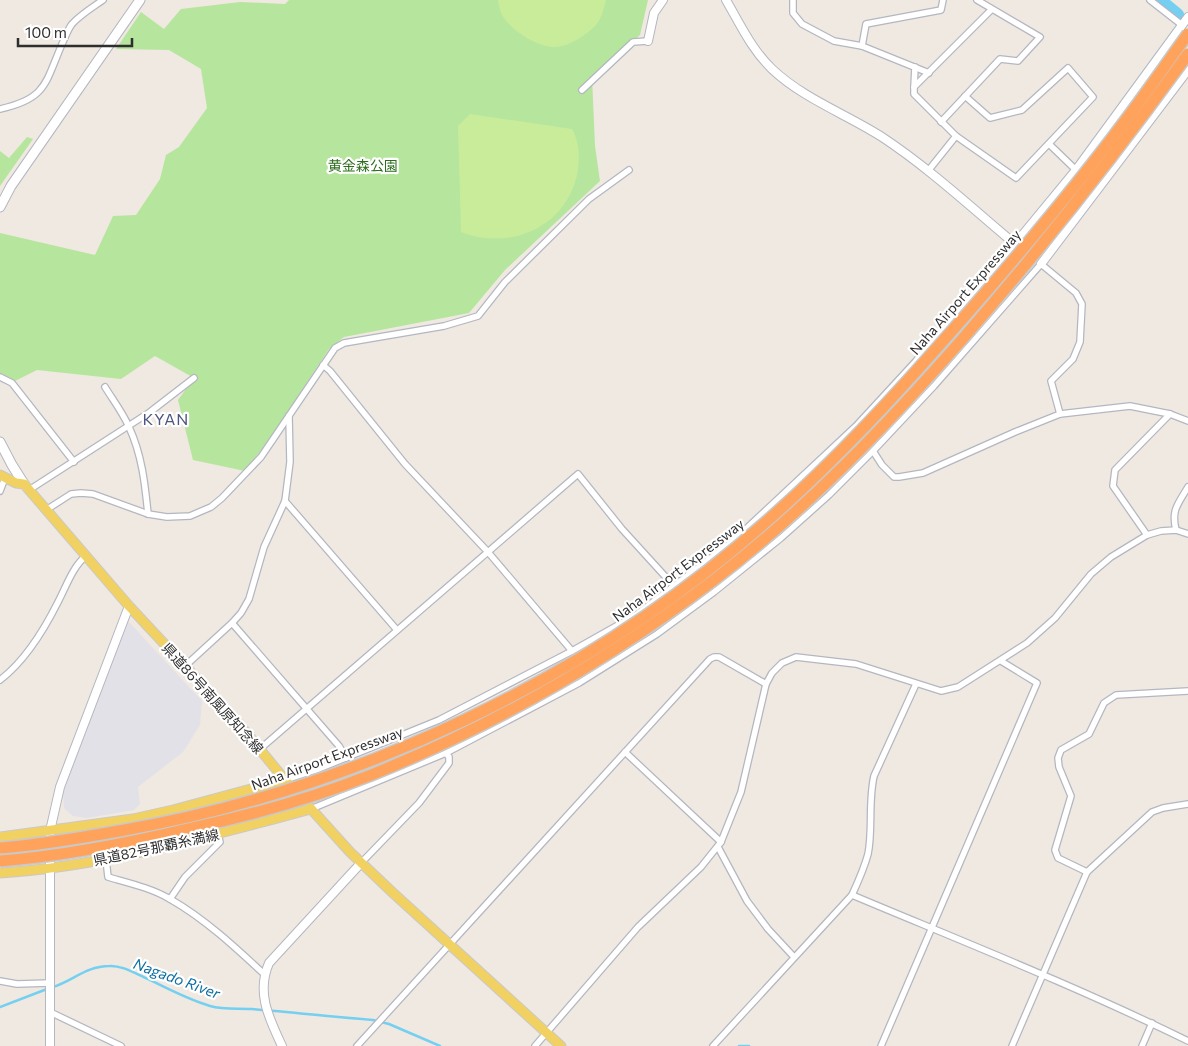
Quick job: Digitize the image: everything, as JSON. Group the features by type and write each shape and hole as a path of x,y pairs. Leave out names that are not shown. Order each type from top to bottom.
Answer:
{"highway":[{"name":"Naha Airport Expressway","path":"0,848 105,834 233,807 302,786 363,764 485,710 588,652 654,610 765,523 858,435 1056,210 1124,123 1185,29"},
{"name":"Naha Airport Expressway","path":"0,860 80,851 191,829 239,818 368,776 492,720 554,687 661,620 717,578 772,532 822,488 872,438 943,361 1065,218 1134,129 1188,54"}],"main road":[{"path":"0,207 11,186 140,0"},
{"path":"0,442 26,487"},
{"path":"3,476 26,487"},
{"name":"県道86号南風原知念線","path":"26,487 129,606 239,724 284,780 361,863 561,1046"},
{"path":"0,838 133,819 284,780"},
{"name":"県道82号那覇糸満線","path":"0,873 106,859 311,809"}],"street":[{"path":"0,109 16,106 32,99 43,89 71,25 103,0"},
{"path":"582,90 633,42 648,41 654,13 663,0"},
{"path":"726,0 760,55 781,76 802,92 882,137 928,171 1015,244"},
{"path":"793,0 793,13 802,24 834,41 862,46 929,73"},
{"path":"862,46 866,24 941,10 943,0"},
{"path":"942,122 1000,59 1018,61 1040,37 991,10 977,0"},
{"path":"1150,0 1185,29"},
{"path":"914,87 991,10"},
{"path":"284,780 316,770 439,720 572,651 636,615 733,541 856,426 916,362 1076,170 1185,29 1188,16"},
{"path":"915,67 914,94 956,136 1016,178 1094,97 1068,68 1022,110 990,118 965,96"},
{"path":"311,809 446,753 579,683 657,634 714,592 781,538 829,495 873,451 954,364 1041,264 1188,70"},
{"path":"928,171 956,136"},
{"path":"1049,144 1076,170"},
{"path":"46,510 71,494 80,493 93,494 148,514 180,517 199,514 222,498 261,457 331,352 344,343 444,326 478,316 505,282 589,199 630,170"},
{"path":"1041,264 1076,293 1082,304 1080,342 1073,359 1052,381 1060,414"},
{"path":"323,365 330,371 405,464 488,552 572,651"},
{"path":"0,377 12,383 74,462"},
{"path":"26,487 74,462 150,412 194,378"},
{"path":"105,387 129,426 140,456 145,480 148,514"},
{"path":"873,451 882,465 894,477 923,473 1060,414 1130,406 1170,414 1188,421"},
{"path":"1147,535 1113,486 1116,470 1170,414"},
{"path":"184,667 232,623 241,613 249,599 264,547 285,501 290,462 289,416"},
{"path":"260,749 578,474 622,529 673,585"},
{"path":"0,491 3,476"},
{"path":"1176,530 1174,510 1188,487"},
{"path":"285,501 397,630"},
{"path":"536,1046 638,927 701,867 719,844 741,792 766,684 772,672 782,663 796,657 856,664 941,691 958,687 1027,643 1055,618 1091,574 1111,557 1147,535 1161,531 1176,530 1188,534"},
{"path":"0,680 12,671 24,656 56,607 78,564 86,556"},
{"path":"50,1046 50,831 60,786 129,606"},
{"path":"232,623 339,746 346,758"},
{"path":"357,1046 710,659 720,657 766,684"},
{"path":"882,1046 1037,683 1001,661"},
{"path":"713,1046 852,895 868,853 870,790 874,776 916,684"},
{"path":"1087,872 1058,858 1055,850 1071,796 1059,767 1058,758 1061,750 1089,734 1104,703 1116,696 1188,692"},
{"path":"625,752 719,844 747,901 768,929 794,957"},
{"path":"282,1046 270,1020 264,996 264,974 270,962 419,803 449,763 449,756 446,753"},
{"path":"1012,1046 1087,872 1152,812 1163,808 1188,804"},
{"path":"170,899 185,877 220,842 218,833"},
{"path":"106,859 108,877 138,885 170,899 219,933 264,974"},
{"path":"852,895 1042,975 1188,1042"},
{"path":"0,981 17,984 50,983"},
{"path":"50,1012 121,1046"},
{"path":"1142,1046 1152,1024"}],"shaded area":[{"path":"128,621 202,701 200,725 183,752 138,787 140,804 134,810 87,818 73,816 64,808 63,793"}],"green space":[{"name":"黄金森公園","path":"289,0 648,0 640,35 592,77 595,146 600,181 505,270 469,313 344,337 329,349 272,436 245,471 193,460 178,400 194,378 155,356 121,379 37,370 15,381 0,373 0,233 95,255 113,216 136,215 160,179 166,155 179,147 207,108 201,69 169,50 116,49 141,12 164,29 181,9 240,2 285,4"},
{"path":"498,0 606,0 600,19 592,29 570,43 552,47 531,40 511,26 502,15"},
{"path":"470,114 572,129 577,140 579,152 577,175 571,193 561,209 548,221 516,236 498,239 479,237 461,232 458,126"},
{"path":"27,137 33,139 0,186 0,151 9,158"}],"waterway":[{"path":"1159,0 1177,15"},
{"name":"Nagado River","path":"53,987 94,968 114,966 129,970 186,997 210,1006 373,1020 389,1024 440,1046"},
{"name":"Nagado River","path":"0,1007 47,989"},
{"name":"Nagado River","path":"739,1046 749,1046"}],"district":[{"name":"KYAN","path":"166,418"}]}
